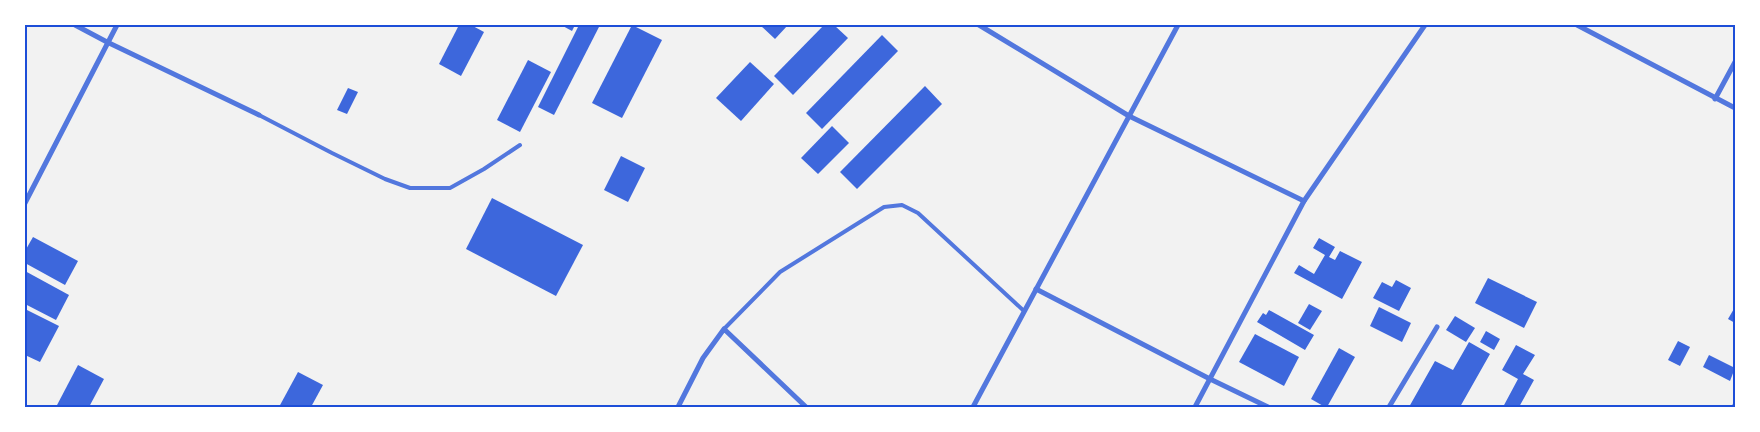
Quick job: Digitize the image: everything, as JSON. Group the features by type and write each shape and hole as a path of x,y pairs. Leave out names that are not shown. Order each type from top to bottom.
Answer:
{"street":[{"path":"75,25 259,116"},
{"path":"25,203 117,25"},
{"path":"979,25 1129,116 1304,201"},
{"path":"974,407 1178,25"},
{"path":"1195,407 1304,201 1425,25"},
{"path":"1577,25 1735,108"},
{"path":"1715,99 1735,62"},
{"path":"1036,289 1268,407"},
{"path":"1389,407 1437,327"},
{"path":"678,407 703,358 724,329 806,407"}],"lane":[{"path":"259,116 332,154 410,188 450,188 484,169 520,145"},
{"path":"724,329 780,272 884,207 902,205 918,213 1024,311"}],"building":[{"path":"459,25 471,25 484,32 461,76 439,64"},
{"path":"561,25 575,25 572,31"},
{"path":"579,25 600,25 554,115 538,107"},
{"path":"632,25 662,40 622,118 592,103"},
{"path":"760,25 788,25 775,39"},
{"path":"824,25 834,25 848,38 793,95 774,76"},
{"path":"882,35 898,51 822,129 806,113"},
{"path":"528,60 551,72 520,132 497,120"},
{"path":"750,62 774,84 741,121 716,98"},
{"path":"925,86 942,104 857,189 840,172"},
{"path":"348,88 358,92 347,114 337,110"},
{"path":"832,126 849,143 818,174 801,158"},
{"path":"621,156 645,168 628,202 604,190"},
{"path":"492,198 583,245 556,296 466,249"},
{"path":"33,237 78,261 65,285 25,263 25,251"},
{"path":"1319,238 1335,247 1329,257 1335,260 1340,251 1362,262 1342,299 1294,273 1299,265 1314,274 1325,255 1313,248"},
{"path":"25,271 69,295 56,320 25,304"},
{"path":"1488,278 1537,302 1524,328 1475,303"},
{"path":"1396,280 1411,288 1399,311 1373,298 1382,282 1392,287"},
{"path":"1309,304 1322,311 1310,330 1298,323"},
{"path":"1379,307 1411,323 1402,342 1370,326"},
{"path":"1735,307 1735,323 1728,319"},
{"path":"25,309 59,326 40,362 25,355"},
{"path":"1269,310 1314,335 1305,350 1257,322 1263,313 1266,315"},
{"path":"1455,316 1475,328 1466,342 1446,330"},
{"path":"1486,331 1500,339 1494,350 1480,342"},
{"path":"1255,334 1299,357 1284,386 1239,362"},
{"path":"1678,341 1690,347 1680,366 1668,360"},
{"path":"1469,342 1490,354 1460,407 1409,407 1435,361 1453,370"},
{"path":"1516,345 1535,355 1523,374 1534,380 1519,407 1503,407 1518,379 1502,370"},
{"path":"1339,348 1355,357 1327,407 1325,407 1311,399"},
{"path":"1709,355 1735,368 1730,381 1703,367"},
{"path":"78,365 104,379 89,407 56,407"},
{"path":"298,372 323,385 311,407 279,407"}]}
